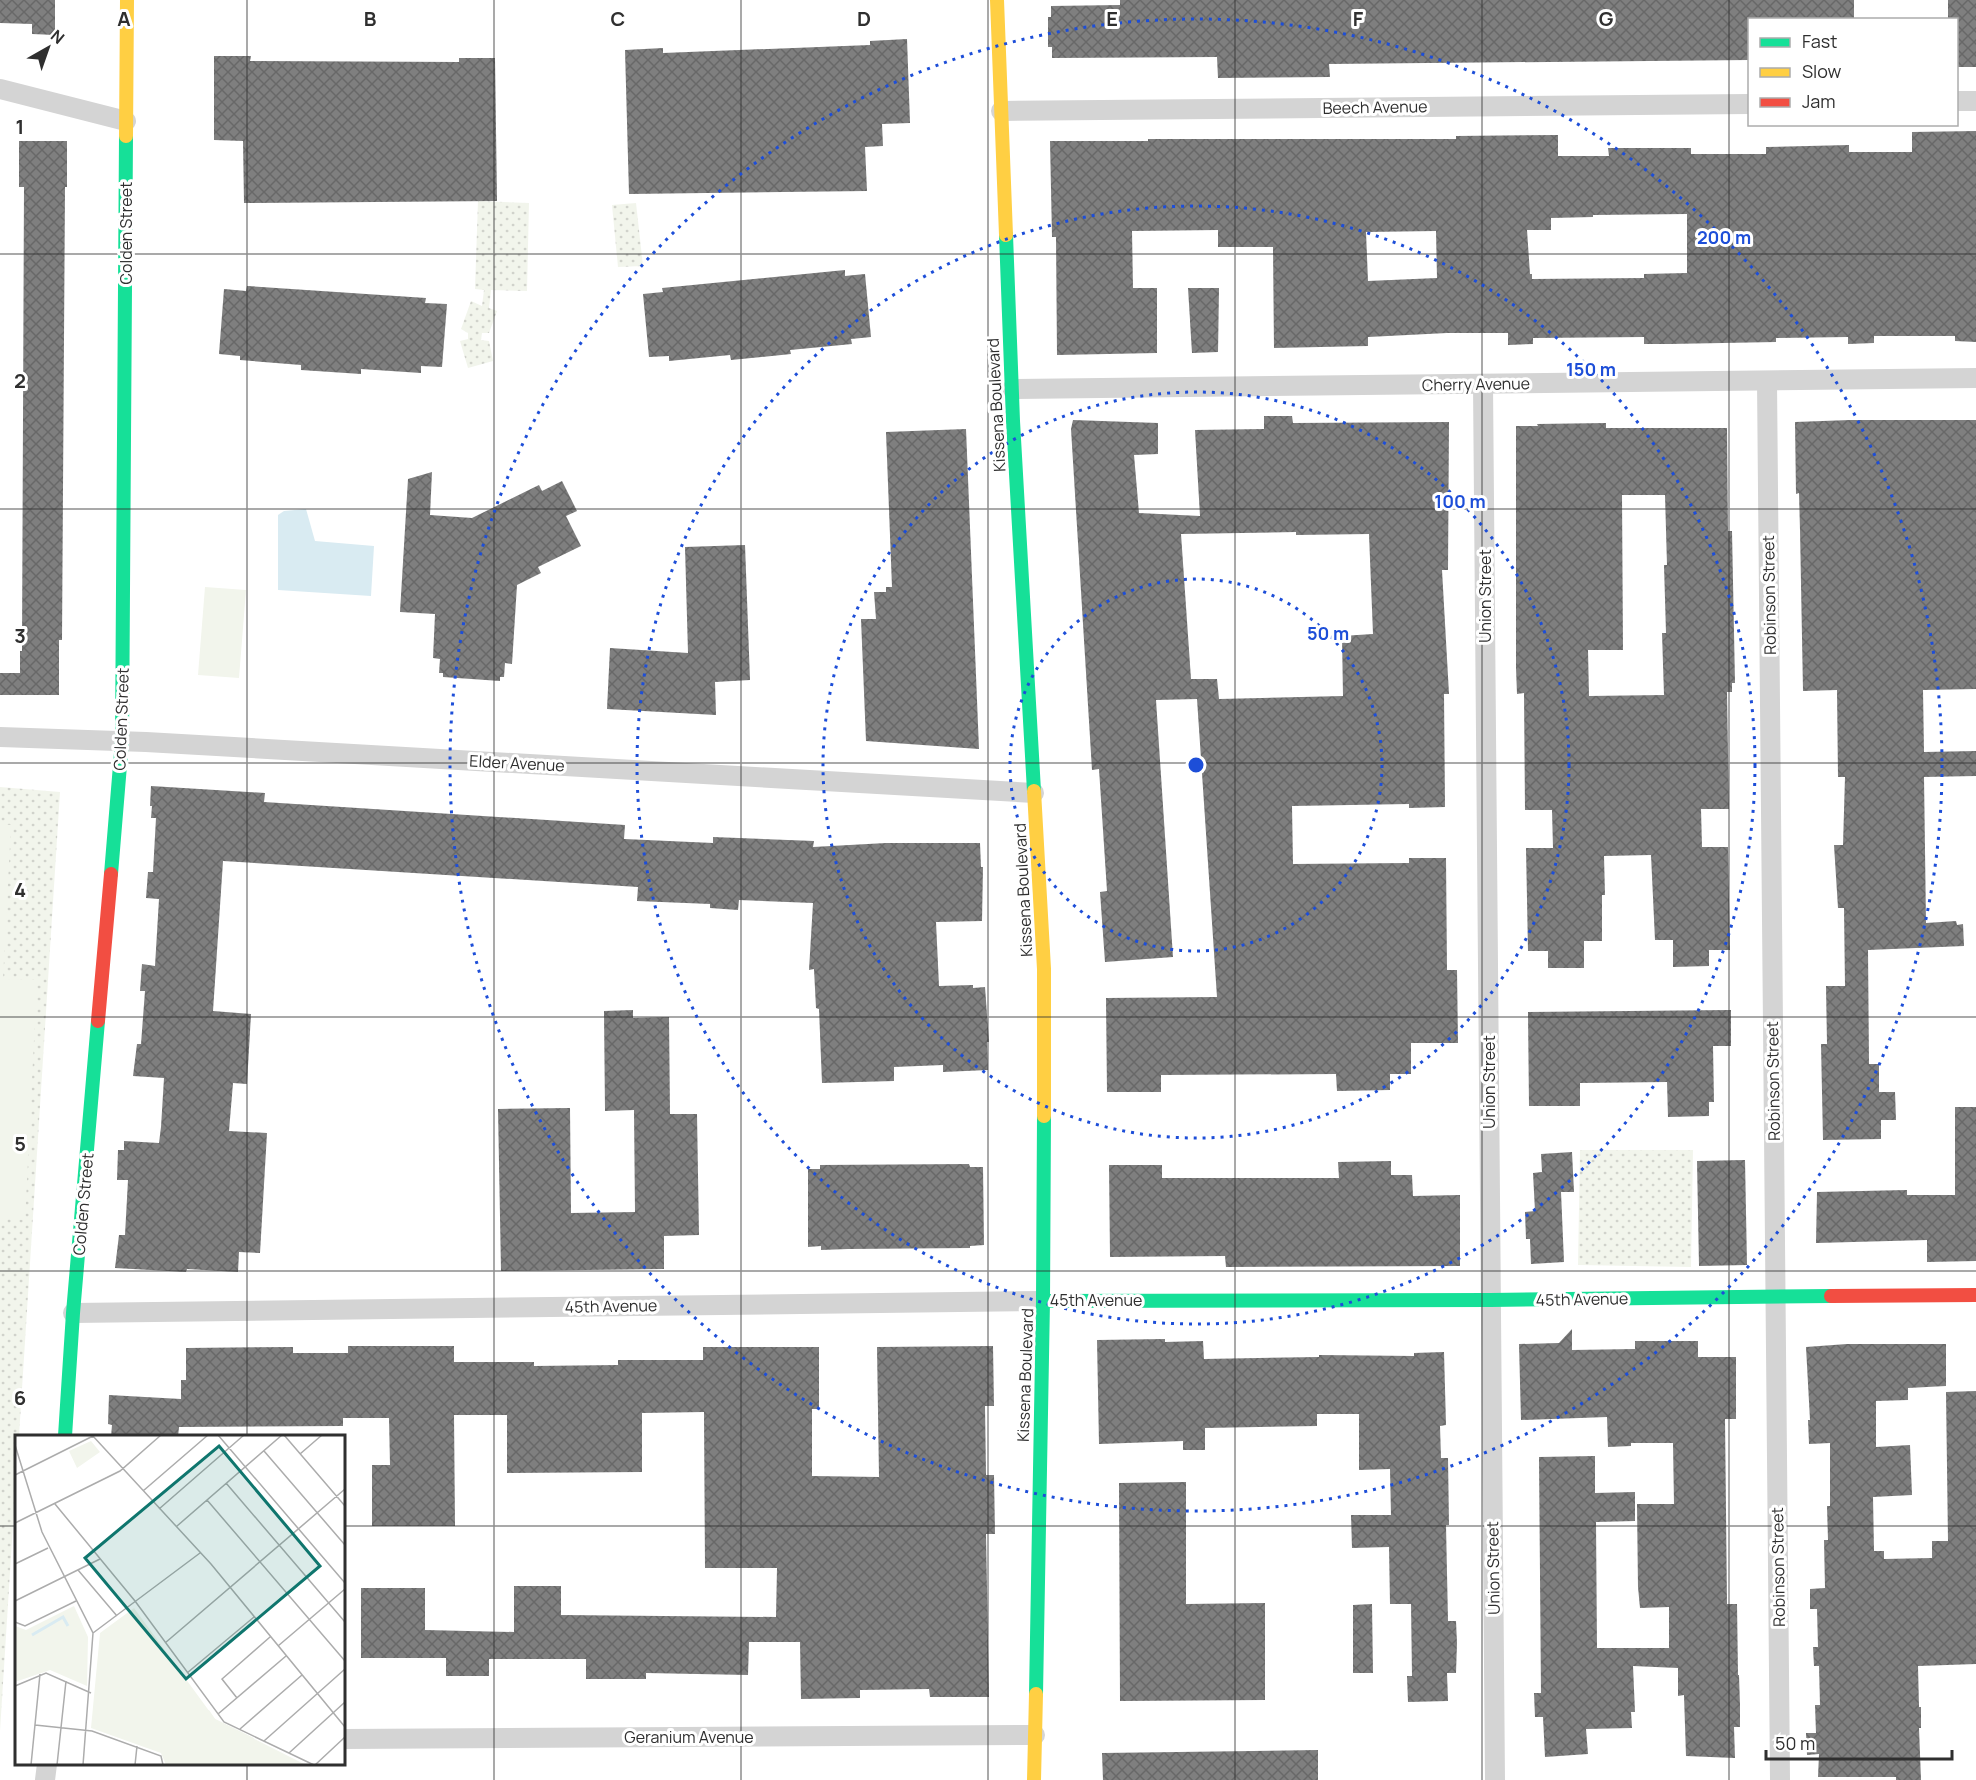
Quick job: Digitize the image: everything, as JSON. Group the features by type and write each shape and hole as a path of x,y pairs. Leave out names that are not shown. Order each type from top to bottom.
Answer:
{"street":[{"name":"Colden Street","path":"65,1435 73,1313 122,741 127,0"},
{"name":"Kissena Boulevard","path":"997,0 1012,389 1044,969 1044,1300 1034,1780"},
{"path":"0,89 126,121"},
{"path":"1958,101 1976,101"},
{"name":"Beech Avenue","path":"1001,111 1748,104"},
{"name":"Cherry Avenue","path":"1012,389 1976,378"},
{"name":"Robinson Street","path":"1767,381 1780,1780"},
{"name":"Union Street","path":"1483,384 1495,1780"},
{"name":"Elder Avenue","path":"0,737 122,741 1034,793"},
{"name":"45th Avenue","path":"73,1313 1044,1300 1490,1300 1976,1295"},
{"name":"Geranium Avenue","path":"345,1739 1035,1735"},
{"path":"45,1780 46,1765"}],"shaded area":[{"path":"478,201 529,203 527,291 491,290 489,308 497,311 489,333 482,333 481,340 489,341 493,361 468,368 460,341 468,339 468,333 461,329 471,301 482,306 484,290 475,289"},
{"path":"636,203 643,266 618,267 612,205"},
{"path":"306,509 315,541 374,546 371,596 278,590 278,515 284,511"},
{"path":"205,587 246,590 239,678 198,675"},
{"path":"0,787 60,792 19,1435 15,1435 15,1493 0,1731"},
{"path":"0,824 11,825 3,979 37,980 25,1220 0,1218"},
{"path":"1580,1150 1693,1150 1691,1267 1578,1265"}],"building":[{"path":"0,0 55,0 55,35 32,34 32,24 0,23"},
{"path":"1120,0 1854,0 1854,18 1748,18 1748,60 1329,64 1330,77 1218,78 1217,57 1052,58 1052,47 1048,47 1048,17 1051,17 1051,6 1120,5"},
{"path":"1948,0 1976,0 1976,67 1958,67 1958,18 1948,18"},
{"path":"907,39 910,123 882,124 883,146 865,147 867,191 629,194 625,50 663,48 663,53 870,45 870,41"},
{"path":"214,56 251,56 250,61 459,62 459,58 495,58 497,201 244,203 243,141 214,140"},
{"path":"1976,131 1976,342 1955,341 1955,336 1874,336 1874,343 1848,344 1848,337 1776,338 1776,342 1644,344 1644,337 1533,338 1533,344 1508,345 1508,333 1447,333 1368,337 1368,346 1274,348 1273,247 1218,247 1218,230 1132,231 1133,288 1157,288 1157,353 1057,355 1056,237 1052,237 1050,141 1456,139 1456,136 1558,135 1558,156 1609,156 1608,148 1691,148 1691,154 1766,154 1766,147 1849,145 1849,152 1912,152 1912,132","holes":["1687,214 1687,273 1644,274 1644,278 1532,279 1527,230 1551,230 1551,218","1436,231 1437,278 1368,281 1366,232"]},
{"path":"19,141 67,141 62,640 59,640 59,695 0,695 0,673 20,673 20,651 22,651 24,187 19,187"},
{"path":"845,270 845,276 865,274 871,337 851,339 852,344 790,350 791,354 731,360 730,355 669,361 669,356 649,357 643,294 663,292 662,288"},
{"path":"247,286 426,298 425,303 447,304 442,367 421,366 421,373 361,369 361,374 301,370 301,365 240,360 240,356 219,354 224,289 246,291"},
{"path":"1188,288 1219,288 1218,352 1192,353"},
{"path":"1264,416 1292,416 1293,423 1449,422 1448,570 1442,570 1449,694 1444,694 1445,807 1409,808 1409,804 1292,806 1293,864 1409,863 1409,858 1446,858 1447,970 1457,970 1458,1043 1411,1043 1411,1074 1390,1074 1390,1090 1337,1091 1336,1074 1161,1075 1161,1092 1107,1092 1106,998 1217,997 1197,699 1156,700 1173,957 1105,962 1100,892 1107,891 1099,769 1092,770 1071,429 1073,420 1158,423 1158,454 1134,455 1139,513 1200,516 1195,430 1264,429","holes":["1296,532 1296,535 1369,534 1373,634 1342,636 1343,696 1219,699 1217,679 1191,679 1181,534"]},
{"path":"1976,420 1976,689 1923,690 1924,752 1976,751 1976,776 1924,777 1926,923 1956,921 1957,925 1963,924 1964,946 1868,950 1869,1064 1879,1064 1879,1092 1895,1092 1896,1120 1881,1120 1881,1139 1823,1140 1821,1044 1827,1044 1826,986 1845,986 1844,908 1838,908 1834,845 1843,845 1845,777 1838,777 1837,690 1803,691 1799,493 1796,494 1795,422"},
{"path":"1606,423 1606,428 1727,428 1728,531 1732,531 1735,683 1732,683 1732,692 1727,692 1729,809 1701,809 1702,847 1728,847 1730,950 1709,950 1709,966 1673,967 1673,940 1655,940 1651,855 1604,856 1605,895 1602,895 1602,941 1584,941 1584,968 1548,968 1548,951 1528,951 1526,848 1553,848 1552,810 1525,810 1524,693 1517,694 1516,668 1516,426 1538,426 1537,424","holes":["1622,495 1665,495 1667,565 1664,565 1666,633 1662,633 1664,695 1589,696 1588,650 1623,650"]},
{"path":"966,429 979,749 866,741 861,619 876,619 874,592 886,592 886,587 892,587 886,432"},
{"path":"432,472 430,515 472,518 539,485 542,491 562,481 577,511 566,516 581,546 538,567 541,573 517,585 512,664 505,663 504,677 500,677 500,681 443,677 443,673 439,673 440,659 433,658 435,614 400,612 408,479"},
{"path":"745,545 750,680 715,682 716,715 607,709 610,648 688,653 685,547"},
{"path":"151,786 265,793 264,802 625,825 624,839 713,843 713,837 814,841 813,847 886,843 980,843 981,867 983,867 982,921 936,922 939,986 985,987 989,1042 987,1042 988,1070 943,1072 943,1065 894,1067 894,1081 822,1083 819,1009 816,1008 814,969 809,970 813,903 739,900 738,910 710,908 710,904 637,901 638,887 223,861 213,1011 251,1014 247,1084 233,1083 229,1131 267,1133 260,1253 239,1252 238,1272 115,1268 119,1235 125,1235 128,1180 117,1180 118,1150 124,1150 124,1141 159,1143 161,1127 164,1078 133,1076 137,1044 141,1044 145,991 140,991 142,964 155,966 159,899 146,898 148,872 153,872 156,818 151,818"},
{"path":"633,1010 633,1018 669,1017 670,1114 697,1114 699,1235 664,1236 664,1269 501,1271 498,1109 570,1108 571,1213 635,1212 634,1110 605,1111 604,1011"},
{"path":"1731,1010 1731,1046 1713,1046 1714,1102 1709,1102 1709,1116 1668,1117 1667,1082 1580,1083 1580,1106 1529,1106 1528,1012"},
{"path":"1955,1107 1976,1107 1976,1261 1927,1262 1927,1240 1816,1243 1817,1192 1907,1190 1907,1195 1955,1195"},
{"path":"1572,1152 1574,1192 1561,1192 1564,1262 1531,1264 1530,1239 1526,1239 1525,1212 1535,1211 1533,1173 1542,1172 1541,1154"},
{"path":"1745,1160 1747,1265 1699,1266 1697,1161"},
{"path":"1391,1161 1391,1175 1412,1175 1413,1196 1460,1195 1460,1266 1226,1267 1225,1256 1110,1257 1109,1165 1162,1165 1162,1178 1339,1178 1338,1162"},
{"path":"969,1164 970,1167 983,1167 984,1245 970,1246 970,1248 821,1250 821,1246 808,1247 808,1169 820,1169 820,1165"},
{"path":"1572,1329 1572,1350 1635,1349 1635,1341 1698,1341 1698,1357 1736,1357 1736,1419 1725,1419 1727,1604 1737,1604 1740,1705 1740,1727 1734,1727 1735,1758 1686,1756 1684,1695 1678,1696 1678,1668 1633,1666 1635,1712 1631,1712 1632,1728 1586,1729 1588,1754 1545,1757 1543,1717 1535,1717 1534,1693 1541,1693 1539,1457 1595,1456 1595,1493 1635,1492 1635,1521 1596,1522 1597,1648 1669,1648 1669,1607 1640,1608 1637,1504 1674,1504 1673,1443 1631,1443 1631,1446 1608,1447 1607,1417 1521,1420 1519,1344 1559,1343"},
{"path":"1165,1339 1165,1342 1203,1341 1204,1359 1319,1357 1319,1355 1414,1356 1414,1353 1444,1352 1446,1425 1440,1426 1441,1458 1448,1458 1449,1525 1446,1525 1448,1621 1456,1621 1457,1643 1456,1673 1447,1673 1448,1701 1408,1702 1407,1676 1412,1676 1411,1604 1390,1604 1389,1547 1352,1548 1351,1515 1391,1515 1390,1469 1359,1470 1359,1414 1317,1414 1317,1426 1205,1428 1205,1450 1183,1450 1183,1441 1099,1444 1097,1340"},
{"path":"1847,1344 1946,1344 1946,1386 1908,1388 1908,1400 1876,1401 1876,1447 1910,1445 1912,1495 1873,1497 1874,1551 1884,1551 1884,1559 1932,1558 1932,1541 1948,1541 1946,1392 1976,1391 1976,1664 1918,1666 1919,1707 1921,1707 1921,1728 1919,1728 1921,1780 1896,1780 1896,1777 1818,1777 1819,1754 1807,1755 1806,1733 1816,1733 1815,1705 1820,1705 1819,1666 1814,1666 1813,1647 1818,1647 1817,1609 1810,1609 1810,1589 1825,1588 1824,1540 1828,1540 1830,1443 1809,1444 1806,1347"},
{"path":"348,1346 454,1346 454,1362 534,1362 534,1366 618,1365 618,1360 703,1360 703,1347 819,1347 819,1409 812,1409 812,1476 879,1477 877,1347 993,1346 994,1406 985,1406 986,1475 994,1475 995,1534 986,1534 989,1697 930,1697 929,1689 860,1690 860,1698 801,1699 800,1642 749,1642 748,1675 646,1673 646,1679 586,1679 586,1659 489,1659 489,1676 446,1676 446,1658 361,1658 361,1588 425,1588 425,1630 514,1632 514,1586 561,1586 561,1615 776,1617 777,1568 705,1568 704,1412 642,1413 642,1472 507,1473 507,1415 454,1415 455,1526 372,1526 372,1465 390,1465 389,1418 343,1418 343,1426 179,1427 178,1435 111,1435 112,1425 108,1424 109,1395 181,1399 181,1380 186,1380 186,1348 293,1347 293,1353 348,1353"},
{"path":"1186,1482 1186,1604 1265,1603 1265,1700 1120,1701 1119,1483"},
{"path":"1372,1604 1373,1673 1353,1673 1353,1605"},
{"path":"1318,1750 1318,1780 1103,1780 1102,1753"}],"traffic: fast":[{"path":"111,874 122,741 126,136"},
{"path":"1006,235 1013,421 1034,791"},
{"path":"65,1435 98,1021"},
{"path":"1036,1694 1044,1116"},
{"path":"1043,1301 1490,1300 1831,1296"}],"traffic: slow":[{"path":"126,136 127,0"},
{"path":"997,0 1006,235"},
{"path":"1034,791 1044,969 1044,1116"},
{"path":"1034,1780 1036,1694"}],"traffic: jam":[{"path":"98,1021 111,874"},
{"path":"1831,1296 1976,1295"}]}
